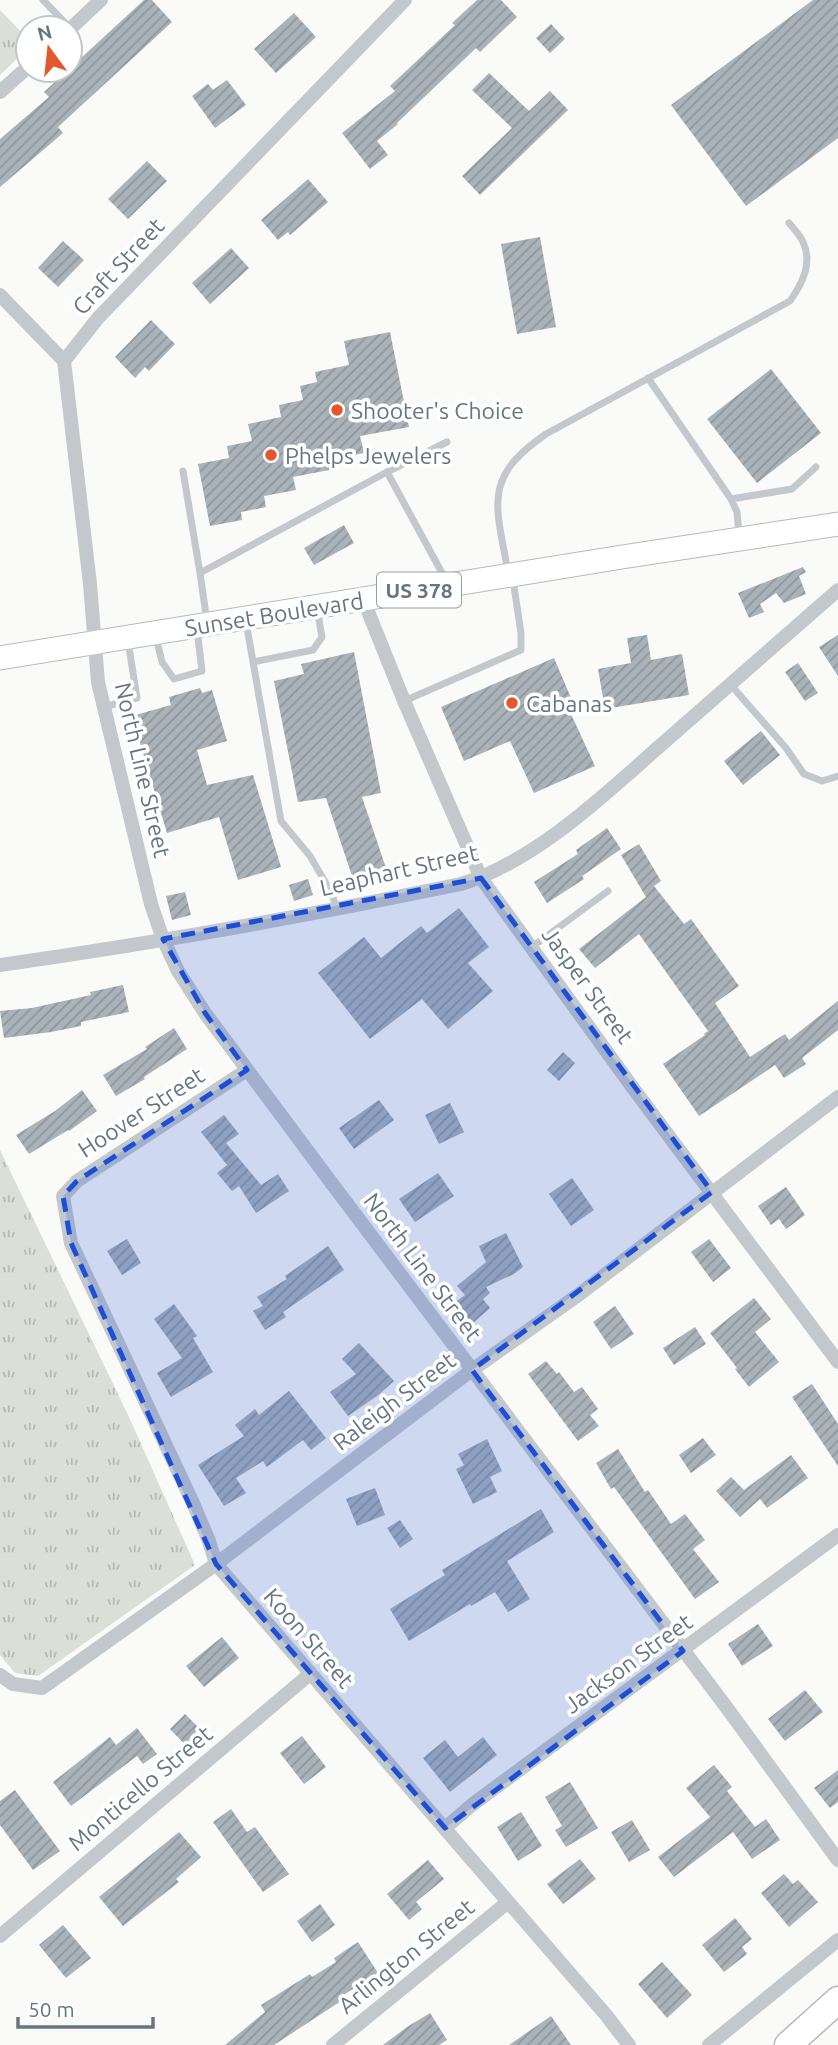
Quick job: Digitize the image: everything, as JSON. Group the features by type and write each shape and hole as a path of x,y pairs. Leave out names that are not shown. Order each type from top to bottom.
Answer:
{"highway":[{"path":"788,2045 838,2000"},
{"path":"807,2045 838,2023"}],"main road":[{"name":"Sunset Boulevard","path":"0,658 838,524"}],"street":[{"path":"84,16 102,0"},
{"name":"Craft Street","path":"64,362 98,318 405,0"},
{"path":"0,92 14,80"},
{"path":"0,295 64,362 95,643"},
{"name":"Leaphart Street","path":"0,965 98,951 337,909 481,878 563,829 838,590"},
{"name":"Jasper Street","path":"363,600 481,878 625,1077 838,1362"},
{"name":"North Line Street","path":"95,643 98,682 151,904 178,971 247,1070 733,1715 838,1860"},
{"name":"Hoover Street","path":"63,1196 76,1181 247,1070"},
{"name":"Raleigh Street","path":"0,1675 13,1685 42,1688 216,1564 838,1097"},
{"name":"Koon Street","path":"63,1196 71,1243 193,1503 216,1564 629,2045"},
{"name":"Jackson Street","path":"445,1828 473,1804 838,1535"},
{"name":"Monticello Street","path":"0,1936 310,1674"},
{"name":"Arlington Street","path":"333,2045 508,1902"},
{"path":"709,2045 838,1940"}],"lane":[{"path":"43,0 56,14"},
{"path":"404,701 521,650 521,633 497,504 500,484 509,467 525,449 546,434 790,301 802,284 807,265 804,243 789,223"},
{"path":"648,378 731,499 737,512 739,540"},
{"path":"200,573 446,442"},
{"path":"731,499 792,489 816,467"},
{"path":"155,633 162,662 174,679 202,671 200,573 183,471"},
{"path":"387,472 449,586"},
{"path":"253,662 313,650 322,637 317,607"},
{"path":"245,618 281,821 310,856 331,892 337,909"},
{"path":"104,707 137,698 127,637"},
{"path":"730,684 769,728 804,774 822,781 838,776"},
{"path":"532,947 608,891"}],"highlighted area":[{"path":"481,878 712,1192 472,1370 683,1651 445,1828 216,1564 71,1243 63,1196 77,1181 247,1070 205,1013 163,939"}],"green space":[{"path":"0,10 14,24 14,62 0,75"},
{"path":"0,1150 129,1417 195,1565 38,1676 15,1673 0,1655"}],"building":[{"path":"144,0 152,0 172,22 58,127 63,133 0,187 0,139 49,97 44,92 53,84 84,84 84,55"},
{"path":"477,0 501,0 517,17 480,52 476,48 377,141 388,155 370,169 342,133 395,91 390,86 455,25 452,23"},
{"path":"813,0 838,0 838,138 746,206 671,105"},
{"path":"294,13 316,37 276,73 254,49"},
{"path":"551,24 565,39 550,53 536,38"},
{"path":"489,73 529,111 550,91 568,110 480,195 462,176 512,128 472,90"},
{"path":"227,80 246,105 215,128 192,96 208,84 213,90"},
{"path":"147,161 167,181 128,219 108,199"},
{"path":"308,179 328,202 290,235 288,232 278,240 261,220"},
{"path":"540,237 556,327 517,334 501,244"},
{"path":"63,241 84,260 58,287 38,268"},
{"path":"231,248 249,268 210,304 192,283"},
{"path":"151,320 175,344 149,371 145,367 135,378 115,357"},
{"path":"390,332 409,427 360,436 364,453 333,459 334,469 293,477 296,490 264,496 266,507 241,512 242,520 210,526 198,464 229,458 227,446 252,441 248,424 281,417 279,405 303,400 300,386 317,382 315,372 349,365 344,341"},
{"path":"771,369 821,433 757,483 707,419"},
{"path":"344,525 354,543 314,565 304,548"},
{"path":"803,567 806,572 799,576 806,594 784,603 776,593 760,604 764,612 749,618 738,593"},
{"path":"647,635 651,660 682,654 689,695 605,709 598,669 631,663 627,638"},
{"path":"838,635 838,676 819,647"},
{"path":"354,652 381,793 362,797 388,874 354,882 326,798 298,802 274,681 304,674 301,664"},
{"path":"554,658 577,712 571,714 595,766 534,793 510,741 464,761 441,707"},
{"path":"798,663 818,693 805,701 785,672"},
{"path":"200,688 202,693 212,690 227,741 197,750 207,785 253,775 281,867 238,880 219,817 167,833 132,716 171,705 169,697"},
{"path":"761,731 780,755 743,785 724,761"},
{"path":"607,828 621,849 582,876 584,879 547,903 534,882 578,854 576,850"},
{"path":"639,844 661,881 654,886 684,924 691,919 739,986 715,1003 750,1057 785,1034 789,1040 838,1001 838,1030 802,1058 806,1064 784,1078 775,1065 699,1116 663,1064 708,1031 639,934 595,968 579,949 646,897 621,855"},
{"path":"308,879 313,895 294,901 289,885"},
{"path":"185,892 191,915 172,920 166,896"},
{"path":"459,908 489,947 468,963 493,991 448,1029 422,999 370,1039 318,973 364,937 381,958 421,926 427,933"},
{"path":"123,985 129,1012 81,1022 81,1026 4,1038 0,1011 32,1008"},
{"path":"174,1028 187,1049 116,1096 103,1075 147,1049 145,1047"},
{"path":"563,1052 575,1063 559,1081 547,1070"},
{"path":"82,1090 97,1111 29,1154 16,1135 55,1111"},
{"path":"379,1100 394,1120 354,1149 339,1128"},
{"path":"450,1103 464,1132 439,1144 425,1115"},
{"path":"224,1115 239,1134 226,1143 261,1185 278,1174 289,1191 256,1213 239,1186 232,1191 217,1173 227,1165 201,1132"},
{"path":"438,1173 454,1196 415,1222 399,1199"},
{"path":"572,1178 594,1210 571,1226 549,1194"},
{"path":"786,1187 805,1215 786,1229 779,1219 771,1225 758,1206"},
{"path":"506,1233 523,1267 486,1287 490,1293 483,1299 490,1308 472,1324 454,1303 465,1295 457,1286 486,1262 479,1246"},
{"path":"127,1239 141,1263 122,1275 107,1251"},
{"path":"709,1239 731,1268 713,1282 691,1252"},
{"path":"328,1246 344,1270 283,1312 286,1317 265,1330 253,1311 263,1306 257,1297 287,1279 285,1276"},
{"path":"754,1298 771,1319 755,1332 779,1362 749,1387 710,1333"},
{"path":"174,1304 197,1336 193,1338 213,1372 171,1397 157,1373 182,1358 154,1319"},
{"path":"615,1306 634,1334 611,1349 593,1322"},
{"path":"695,1327 706,1344 674,1365 663,1348"},
{"path":"359,1343 394,1381 348,1416 330,1392 356,1374 342,1359"},
{"path":"546,1361 557,1374 559,1372 574,1392 582,1387 598,1409 590,1415 599,1426 578,1441 528,1374"},
{"path":"812,1384 838,1424 838,1466 792,1397"},
{"path":"289,1391 326,1438 311,1450 303,1440 267,1467 263,1461 236,1478 246,1493 224,1506 198,1465 244,1436 235,1425 255,1409 259,1415"},
{"path":"703,1438 716,1455 691,1473 679,1455"},
{"path":"487,1439 502,1471 490,1477 497,1492 473,1504 456,1469 464,1465 458,1454"},
{"path":"618,1449 645,1492 648,1490 671,1524 685,1514 705,1540 693,1549 719,1582 695,1599 614,1487 611,1489 596,1463"},
{"path":"791,1455 808,1478 767,1508 760,1499 740,1517 716,1491 731,1477 744,1490"},
{"path":"375,1488 385,1515 357,1526 346,1499"},
{"path":"541,1509 554,1532 507,1561 530,1599 508,1612 495,1592 409,1641 390,1609 445,1575 442,1570"},
{"path":"400,1520 413,1539 400,1548 387,1528"},
{"path":"758,1624 773,1646 742,1666 728,1644"},
{"path":"222,1637 239,1658 204,1687 186,1666"},
{"path":"805,1690 823,1712 785,1741 768,1719"},
{"path":"185,1714 206,1735 190,1750 170,1729"},
{"path":"137,1728 157,1754 143,1764 137,1756 71,1806 53,1782 110,1737 116,1745"},
{"path":"302,1736 326,1767 304,1784 280,1753"},
{"path":"483,1737 497,1755 450,1792 423,1758 445,1740 458,1757"},
{"path":"714,1765 732,1787 727,1791 755,1827 766,1819 780,1840 752,1859 733,1832 674,1877 658,1857 710,1817 686,1788"},
{"path":"838,1770 838,1802 830,1808 814,1788"},
{"path":"570,1782 598,1828 566,1847 555,1830 562,1826 545,1797"},
{"path":"15,1790 60,1851 33,1870 0,1825 0,1801"},
{"path":"231,1809 247,1832 255,1827 289,1874 263,1892 213,1822"},
{"path":"521,1812 542,1846 518,1861 497,1827"},
{"path":"632,1820 650,1850 629,1862 611,1832"},
{"path":"179,1832 201,1857 176,1879 179,1882 123,1926 99,1897"},
{"path":"580,1859 596,1879 563,1904 547,1884"},
{"path":"428,1860 444,1879 416,1902 422,1909 409,1920 387,1894"},
{"path":"784,1874 793,1884 798,1880 818,1902 789,1927 761,1893"},
{"path":"320,1904 335,1925 312,1942 297,1921"},
{"path":"735,1918 752,1939 742,1947 747,1954 724,1972 702,1945"},
{"path":"63,1925 91,1958 66,1978 39,1945"},
{"path":"358,1942 378,1973 274,2045 225,2045 265,2012 261,2005 310,1974 312,1977 336,1962 334,1958"},
{"path":"662,1962 692,1995 667,2018 638,1984"},
{"path":"430,2013 447,2040 439,2045 383,2045 407,2027"},
{"path":"551,2016 571,2045 509,2045"}],"place":[{"name":"Shooter's Choice","path":"337,410"},
{"name":"Phelps Jewelers","path":"271,455"},
{"name":"Cabanas","path":"512,703"}]}
